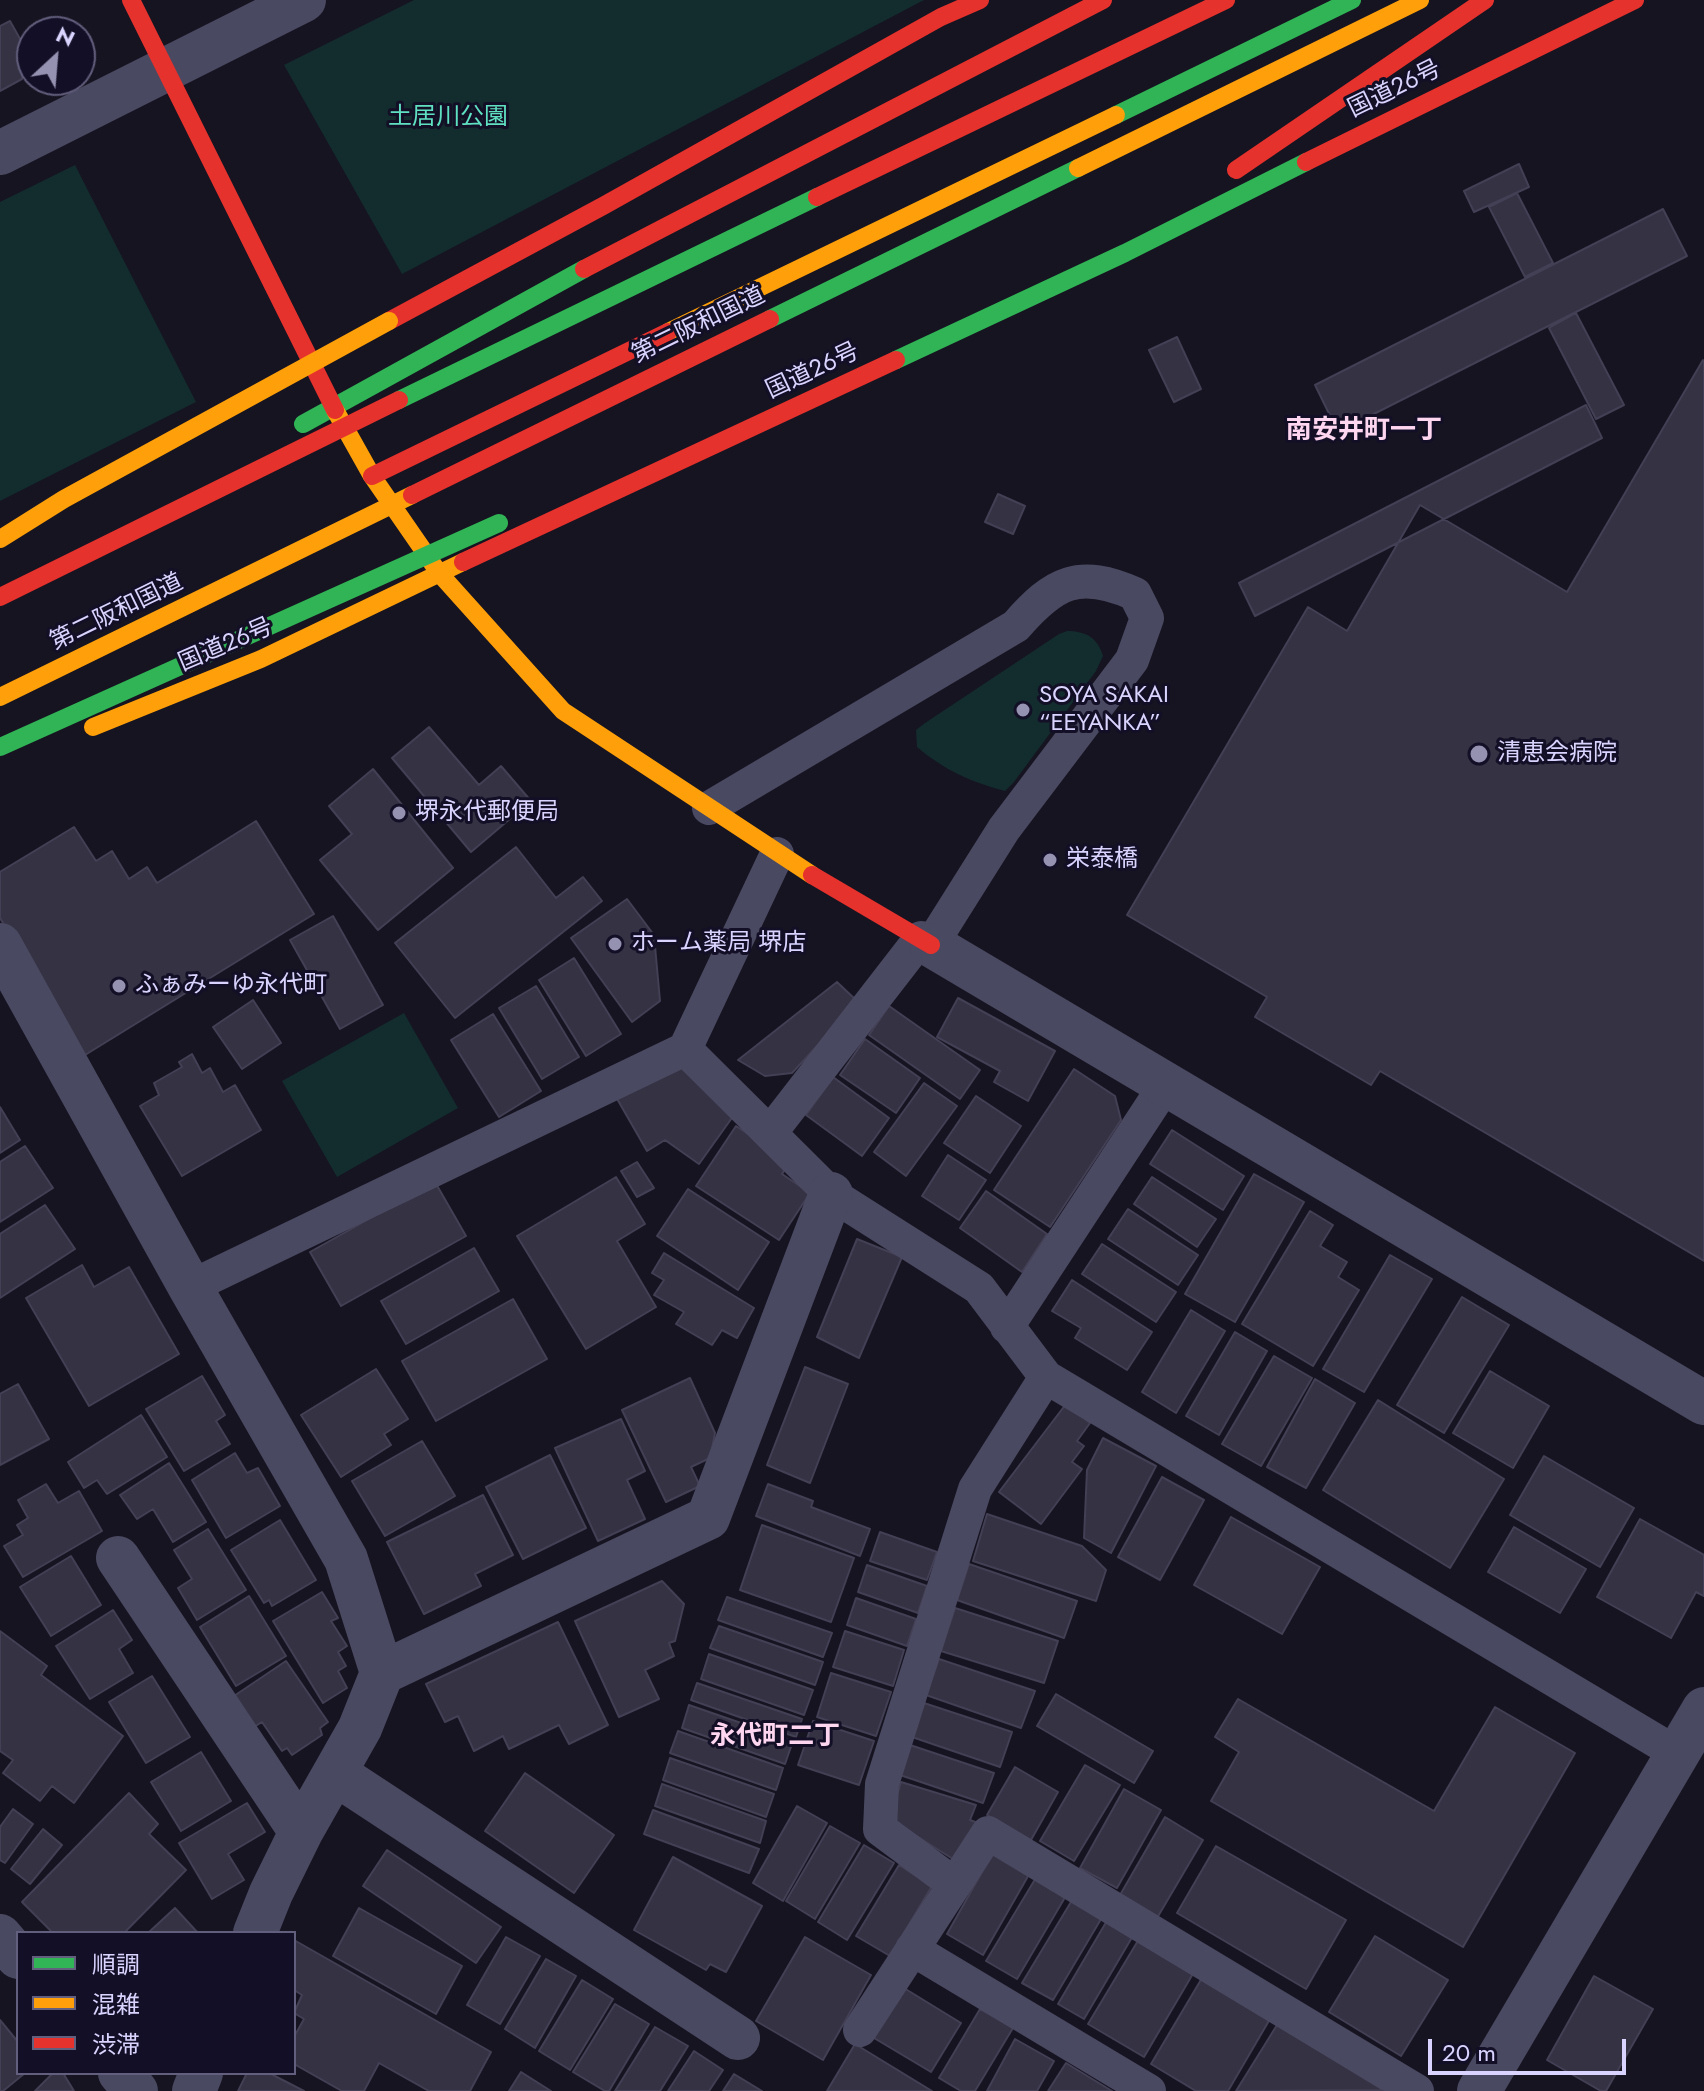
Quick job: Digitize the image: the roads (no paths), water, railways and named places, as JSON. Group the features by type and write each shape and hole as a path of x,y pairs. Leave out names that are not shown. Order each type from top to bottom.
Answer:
{"main road":[{"path":"131,0 334,409 372,476 439,573 563,711 777,854 926,942"},
{"path":"0,539 64,499 603,206 941,17 980,0"},
{"path":"292,429 334,409 599,261 1103,0"},
{"path":"0,597 436,381 1226,0"},
{"path":"372,476 1352,0"},
{"name":"第二阪和国道","path":"0,697 1420,0"},
{"path":"1216,182 1485,0"},
{"name":"国道26号","path":"0,765 261,659 1125,253 1635,0"},
{"path":"599,478 1103,253 1178,206"},
{"path":"0,747 513,517"}],"street":[{"path":"0,153 304,0"},
{"path":"926,942 1704,1403"},
{"path":"0,945 346,1559 382,1673 360,1728 301,1832 256,1931"},
{"path":"382,1673 708,1518 831,1194"},
{"path":"118,1558 301,1832"},
{"path":"1479,2091 1704,1709"},
{"path":"336,1774 738,2038"},
{"path":"0,1936 16,1955"},
{"path":"122,2075 136,2091"}],"lane":[{"path":"709,808 1016,626 1038,600 1071,582 1109,582 1135,594 1147,618 1132,660 1004,829 926,942 770,1133"},
{"path":"190,1287 685,1049 777,854"},
{"path":"685,1049 831,1194 979,1288 1046,1377 1678,1754"},
{"path":"1007,1327 1166,1084"},
{"path":"954,1884 880,1829 882,1784 975,1489 1046,1377"},
{"path":"860,2030 988,1833 1417,2091"},
{"path":"912,1949 1149,2091"}],"place":[{"name":"SOYA SAKAI “EEYANKA”","path":"1023,710"},
{"name":"清恵会病院","path":"1479,754"},
{"name":"堺永代郵便局","path":"399,813"},
{"name":"栄泰橋","path":"1050,860"},
{"name":"ホーム薬局 堺店","path":"615,944"},
{"name":"ふぁみーゆ永代町","path":"119,986"}],"district":[{"name":"南安井町一丁","path":"1364,432"},
{"name":"永代町二丁","path":"775,1738"}],"park label":[{"name":"土居川公園","path":"448,118"}]}
